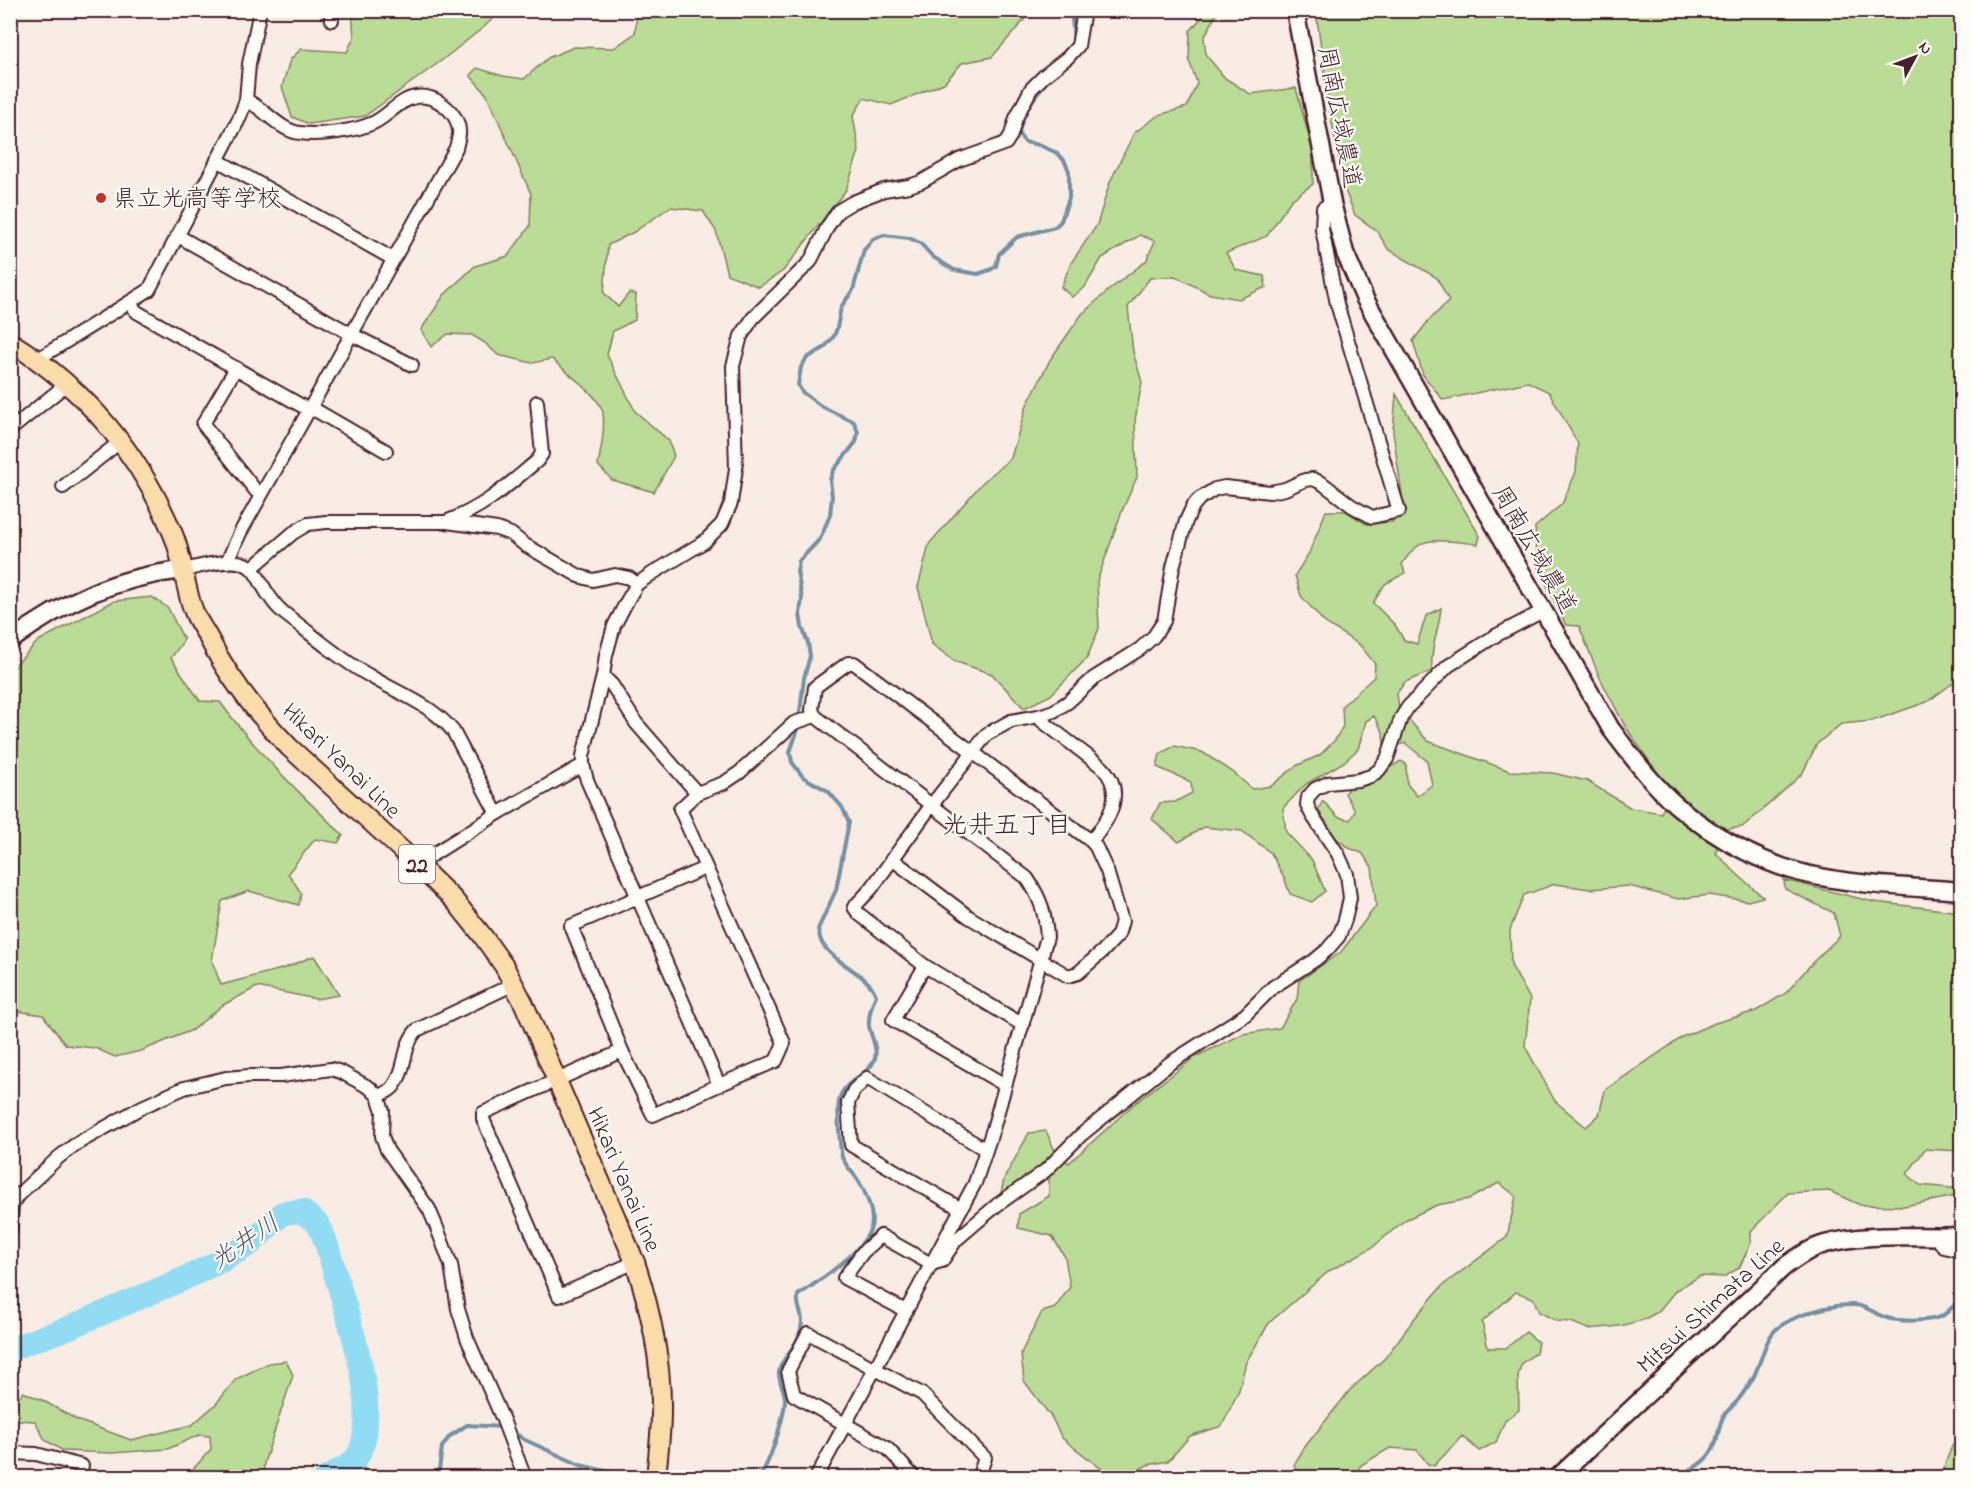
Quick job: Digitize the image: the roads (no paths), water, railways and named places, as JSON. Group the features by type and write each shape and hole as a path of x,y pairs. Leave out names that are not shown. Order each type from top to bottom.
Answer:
{"main road":[{"name":"Hikari Yanai Line","path":"10,342 38,358 68,383 121,441 158,499 175,536 193,609 235,685 289,747 454,900 482,935 514,984 635,1262 654,1329 659,1369 661,1413 656,1478"}],"street":[{"path":"38,358 149,290 239,119 246,100 249,64 260,10"},
{"path":"719,1085 636,897 587,780 583,765 583,756 614,626 637,584 704,542 722,524 731,503 736,468 733,366 741,336 753,318 810,262 838,211 884,190 921,182 959,160 1006,143 1016,118 1032,89 1078,46 1084,10"},
{"name":"周南広域農道","path":"1295,10 1332,203 1345,253 1365,299 1611,729 1640,767 1675,804 1708,829 1742,849 1786,869 1821,877 1962,891"},
{"path":"227,562 262,493 456,148 459,130 449,110 429,97 414,97 374,123 356,129 314,134 298,133 284,126 246,100"},
{"path":"218,160 393,259"},
{"path":"1023,1025 925,966 859,914 854,907 871,890 931,806 987,734 1011,721 1054,711 1068,702 1094,678 1140,649 1154,636 1164,621 1173,567 1186,521 1192,506 1199,499 1215,489 1225,487 1270,492 1313,479 1372,517 1399,511 1336,304 1322,229 1323,208 1332,203"},
{"path":"178,236 412,366"},
{"path":"129,303 137,312 386,451"},
{"path":"236,368 203,424 256,491 262,493"},
{"path":"10,430 68,383"},
{"path":"447,522 470,513 486,503 537,461 542,454 537,402"},
{"path":"63,487 121,441"},
{"path":"252,568 292,533 308,524 447,522 497,529 511,534 525,545 579,576 593,580 615,575 629,578 637,584"},
{"path":"10,641 29,627 94,591 124,580 152,573 227,562 242,562 252,568 270,597 284,613 342,658 426,706 443,719 453,731 497,814"},
{"path":"906,1311 844,1278 863,1252 880,1236 931,1264 942,1261 956,1240 997,1204 1045,1171 1081,1135 1162,1069 1245,1016 1273,987 1327,950 1339,936 1346,920 1350,898 1347,874 1338,854 1307,805 1308,797 1314,789 1328,783 1358,780 1371,776 1387,759 1401,718 1408,707 1448,666 1496,636 1543,611"},
{"path":"705,868 571,926 622,1051 654,1115 776,1061 784,1043 680,809 697,793 724,783 739,773 804,720 812,710 815,687 848,663 854,663 1091,841 1107,871 1122,921 1118,935 1078,973 1068,976 969,917 892,859"},
{"path":"603,676 612,685 636,723 697,793"},
{"path":"1039,716 1042,722 1111,776 1115,794 1111,812 1091,841"},
{"path":"804,720 931,806 1027,878 1040,898 1046,921 1047,937 975,1183 816,1478"},
{"path":"419,866 429,857 497,814 583,765"},
{"path":"925,966 893,1020 1005,1084"},
{"path":"378,1096 394,1087 403,1068 411,1036 417,1030 514,984"},
{"path":"622,1051 483,1113 483,1119 559,1296 635,1262"},
{"path":"10,1230 12,1205 17,1196 76,1144 122,1117 184,1088 226,1078 281,1076 331,1069 341,1072 370,1088 378,1096 383,1111 382,1136 387,1150 429,1209 438,1228 451,1265 458,1309 467,1338 525,1478"},
{"path":"961,1209 850,1145 848,1103 854,1090 867,1078 986,1150"},
{"name":"Mitsui Shimata Line","path":"1557,1478 1784,1266 1801,1255 1824,1244 1851,1240 1962,1236"},
{"path":"1936,1237 1944,1247 1962,1251"},
{"path":"915,1478 887,1448 794,1395 788,1371 808,1333 922,1394 985,1458 978,1478"},
{"path":"10,1453 36,1454 82,1466"}],"waterway":[{"path":"1072,18 1074,41"},
{"path":"758,1478 776,1440 782,1417 785,1399 779,1372 801,1328 802,1318 798,1295 851,1255 867,1236 872,1221 869,1202 864,1190 842,1157 838,1113 844,1089 866,1071 874,1061 875,1048 869,1022 876,995 866,980 828,951 822,943 818,929 836,890 849,822 842,807 828,791 803,777 792,762 790,752 798,729 804,678 810,656 800,614 802,598 797,571 799,561 820,539 830,515 832,496 830,480 833,471 856,442 858,432 854,422 821,406 802,392 798,385 801,367 807,358 824,348 834,336 841,307 853,290 864,250 873,239 884,235 909,238 920,243 933,257 954,270 978,274 996,266 999,254 1017,237 1055,227 1061,221 1069,198 1069,171 1064,160 1055,152 1025,142 1019,135 1025,113 1047,81"},
{"name":"光井川","path":"10,1349 68,1328 181,1280 223,1260 251,1243 283,1213 302,1211 318,1224 325,1240 355,1343 365,1389 365,1431 359,1454 351,1463 326,1478"},
{"path":"1644,1478 1684,1472 1706,1459 1715,1446 1723,1417 1752,1379 1769,1338 1787,1322 1818,1310 1848,1305 1863,1307 1890,1319 1913,1321 1930,1319 1945,1314 1962,1297"},
{"path":"434,1478 439,1470 442,1447 450,1436 467,1425 503,1427"},
{"path":"510,1429 523,1439 580,1465 630,1477"},
{"path":"356,1460 364,1470 381,1478"}],"place":[{"name":"県立光高等学校","path":"101,198"}],"district":[{"name":"光井五丁目","path":"1007,824"}]}
